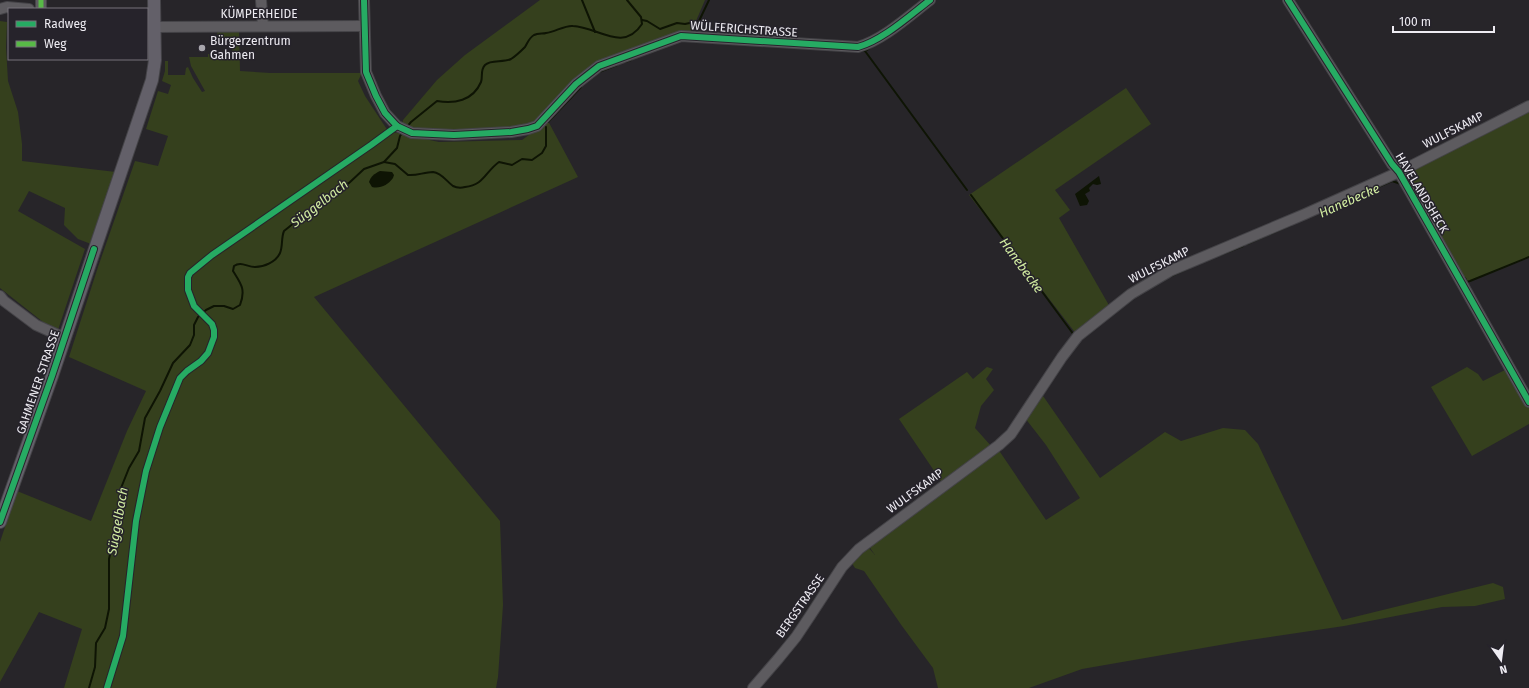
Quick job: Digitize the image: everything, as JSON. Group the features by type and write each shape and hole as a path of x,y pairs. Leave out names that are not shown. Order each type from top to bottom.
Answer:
{"main road":[{"name":"GAHMENER STRASSE","path":"0,520 65,338 152,80 154,70 152,24 154,0"}],"street":[{"path":"261,0 263,26"},
{"name":"WÜLFERICHSTRASSE","path":"364,0 366,72 385,113 401,129 433,135 482,134 528,129 537,126 576,84 599,66 681,36 858,47 865,45 880,36 930,0"},
{"name":"HAVELANDSHECK","path":"1288,0 1398,172 1529,402"},
{"path":"0,9 7,7 18,8"},
{"name":"KÜMPERHEIDE","path":"152,24 364,26"},
{"name":"WULFSKAMP","path":"870,541 999,446 1011,434 1062,357 1078,336 1131,294 1170,271 1398,172 1529,106"},
{"path":"0,296 4,301 36,325 65,338"},
{"name":"BERGSTRASSE","path":"753,688 796,637 842,567 859,549 870,541"}],"green space":[{"path":"540,0 705,0 693,28 693,35 598,66 526,130 437,134 402,126 403,120 437,80 465,55"},
{"path":"0,21 7,22 6,47 8,81 18,112 22,144 22,161 116,172 91,244 78,239 64,225 65,208 29,191 18,211 85,249 57,333 0,288"},
{"path":"217,31 239,31 240,71 270,73 362,73 358,81 365,96 388,131 439,142 522,140 548,121 578,177 314,297 500,521 503,605 496,688 64,688 82,629 39,612 0,682 0,542 17,491 91,521 127,431 146,391 69,357 98,267 135,161 158,166 168,136 146,129 158,91 168,94 171,85 162,81 165,71 165,61 168,61 168,75 185,75 186,68 188,67 202,92 205,91 191,66 189,57 208,57 208,54 232,53 232,42 230,42 230,37 218,37"},
{"path":"1126,88 1151,124 1055,190 1070,210 1059,218 1110,307 1077,335 969,195"},
{"path":"1529,109 1529,257 1462,284 1402,174"},
{"path":"987,367 993,369 986,379 994,390 981,406 975,428 992,447 943,484 899,419 967,372 973,379"},
{"path":"1467,367 1478,374 1483,381 1509,368 1529,403 1529,424 1472,456 1431,387"},
{"path":"1041,393 1100,478 1165,432 1181,441 1223,428 1245,430 1258,444 1342,620 1493,583 1503,587 1505,599 1475,606 1442,607 1344,626 1243,641 1082,669 1029,688 938,688 933,668 864,571 855,568 850,560 867,546 875,555 868,545 998,449 1046,520 1080,498 1046,445 1025,418"}],"shaded area":[{"path":"380,171 392,172 394,175 393,178 384,186 372,187 369,182 370,180 373,175"},
{"path":"1099,176 1101,184 1093,184 1089,188 1090,191 1085,194 1089,201 1087,205 1080,206 1075,194"}],"waterway":[{"path":"582,0 595,32"},
{"name":"Süggelbach","path":"406,128 411,122 437,101 450,102 462,100 468,97 478,88 482,80 485,65 490,62 511,59 525,47 534,35 573,26 582,27 618,38 627,37 635,32 642,24 641,17 627,0"},
{"path":"642,20 647,21 660,29 677,23 685,24 699,21 709,0"},
{"name":"Hanebecke","path":"860,51 867,50 871,47"},
{"name":"Hanebecke","path":"865,51 967,190"},
{"path":"625,62 631,60"},
{"path":"599,72 617,65"},
{"path":"548,122 581,87"},
{"path":"384,162 395,164 408,175 433,172 441,176 454,187 460,188 471,186 480,181 499,162 512,165 522,159 532,160 542,153 546,146 546,127"},
{"name":"Süggelbach","path":"89,688 95,667 96,643 105,628 109,609 109,559 120,508 121,488 129,468 139,451 145,418 173,363 190,345 194,335 194,325 198,317 206,310 214,306 224,306 233,309 240,305 243,291 233,271 234,266 242,264 258,267 266,265 276,259 280,253 284,231 335,190 349,183 364,169 384,162 397,148 402,133"},
{"name":"Hanebecke","path":"1325,210 1392,181 1401,184"},
{"name":"Hanebecke","path":"971,195 1074,335"},
{"name":"Hanebecke","path":"1247,244 1291,225"},
{"name":"Hanebecke","path":"1220,255 1243,246"},
{"name":"Hanebecke","path":"1465,278 1467,282 1529,257"},
{"name":"Hanebecke","path":"1169,277 1189,268"}],"marked path":[{"path":"41,0 41,8"}],"cycle path":[{"path":"364,0 366,72 385,113 397,126 412,133 454,135 511,132 537,126 576,84 599,66 681,36 858,47 877,39 905,20 930,0"},
{"path":"1288,0 1392,164 1399,172 1529,402"},
{"path":"107,688 123,636 136,521 146,471 160,427 180,378 201,361 208,353 214,337 212,324 194,306 188,290 188,277 190,273 212,255 397,126"},
{"path":"0,522 52,376 94,249"}],"place":[{"name":"Bürgerzentrum Gahmen","path":"202,48"}]}
